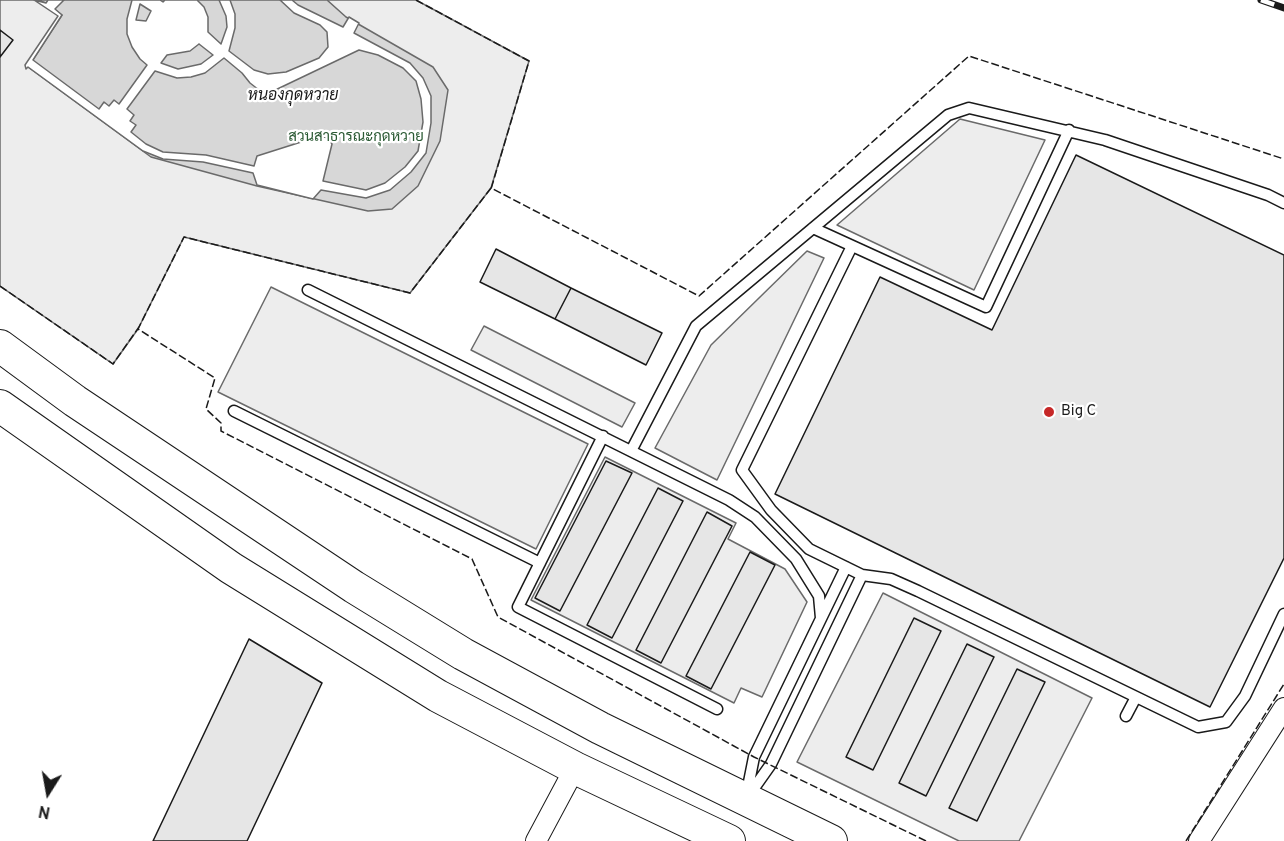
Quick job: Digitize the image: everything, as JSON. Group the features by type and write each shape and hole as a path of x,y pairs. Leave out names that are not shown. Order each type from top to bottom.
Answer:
{"main road":[{"path":"0,346 75,401 354,587 463,654 600,729 831,841"},
{"path":"0,406 231,568 438,696 575,768 729,841"},
{"path":"328,629 354,587"}],"street":[{"path":"1198,841 1284,708"},
{"path":"537,841 575,768"}],"lane":[{"path":"632,451 696,326 948,115 969,108 1070,130 1116,143 1269,195 1284,203"},
{"path":"813,228 986,307 1070,130"},
{"path":"852,246 742,470 771,510 809,549 862,575 891,579 1198,727 1226,722 1245,696 1284,614"},
{"path":"308,290 729,500 755,517 796,559 819,596 822,618"},
{"path":"234,411 540,563"},
{"path":"603,436 518,607 717,709"},
{"path":"796,559 809,549"},
{"path":"745,800 754,757 846,567"},
{"path":"745,800 771,764 862,575"},
{"path":"1126,716 1136,697"}],"shaded area":[{"name":"สวนสาธารณะกุดหวาย","path":"0,0 416,0 529,61 491,188 410,293 184,237 138,329 113,364 0,286"},
{"path":"960,119 1045,140 974,290 837,225"},
{"path":"807,251 824,258 717,480 655,448 711,345"},
{"path":"271,287 588,444 536,549 218,392"},
{"path":"484,326 635,403 622,427 471,350"},
{"path":"605,457 736,523 728,539 785,569 807,602 762,697 741,688 734,703 531,600"},
{"path":"883,593 1092,698 1019,841 959,841 797,762"}],"water":[{"name":"หนองกุดหวาย","path":"37,0 327,0 346,17 433,67 448,90 440,141 418,186 392,209 368,211 257,186 151,157 28,67 62,15 46,3"}],"pier":[{"path":"34,0 46,3 48,0 64,0 55,9 62,15 33,60 99,109 104,102 109,106 114,100 119,104 147,65 132,47 127,34 127,19 132,0 160,0 163,2 165,0 197,0 204,7 208,17 208,32 221,44 227,27 226,16 219,0 230,0 235,14 235,28 229,51 254,70 268,74 286,72 319,58 328,47 327,32 320,25 294,13 280,0 292,0 343,27 349,17 359,23 354,33 410,63 423,78 431,96 431,123 426,153 411,172 390,190 366,198 321,190 313,199 257,185 253,173 203,162 163,159 143,151 28,67 26,69 25,65 58,16","holes":["140,4 151,11 146,21 136,20","199,44 213,55 201,64 178,69 161,63 167,55 190,51","359,50 378,55 403,68 416,81 421,99 423,122 418,151 405,167 385,183 366,190 323,181 332,144 328,138 320,136 257,156 254,166 206,155 163,152 146,144 131,132 136,125 130,121 134,115 127,109 155,71 177,78 191,77 205,73 224,58 250,83 259,90 269,93"]}],"building":[{"path":"0,30 13,40 0,57"},
{"name":"Big C","path":"1076,155 1284,255 1284,558 1210,707 775,494 880,277 992,330"},
{"path":"496,249 571,288 555,319 480,282"},
{"path":"571,288 662,333 646,365 555,319"},
{"path":"606,461 632,473 560,611 535,598"},
{"path":"658,488 683,501 612,638 587,625"},
{"path":"707,512 732,526 661,663 636,650"},
{"path":"750,552 775,565 711,689 686,676"},
{"path":"914,618 941,631 873,770 846,757"},
{"path":"249,639 322,683 247,841 153,841"},
{"path":"967,644 994,657 926,796 899,783"},
{"path":"1017,669 1045,682 977,821 949,808"}],"railway":[{"path":"1261,0 1284,8"}],"fence":[{"path":"416,0 529,61 491,189"},
{"path":"926,841 754,757 498,617 472,559 221,431 221,423 206,409 215,378 138,329 184,237 410,293 491,188 699,296 969,56 1284,159"},
{"path":"0,286 113,364 139,327"},
{"path":"1186,841 1284,684"}],"place":[{"name":"Big C","path":"1049,412"}]}
